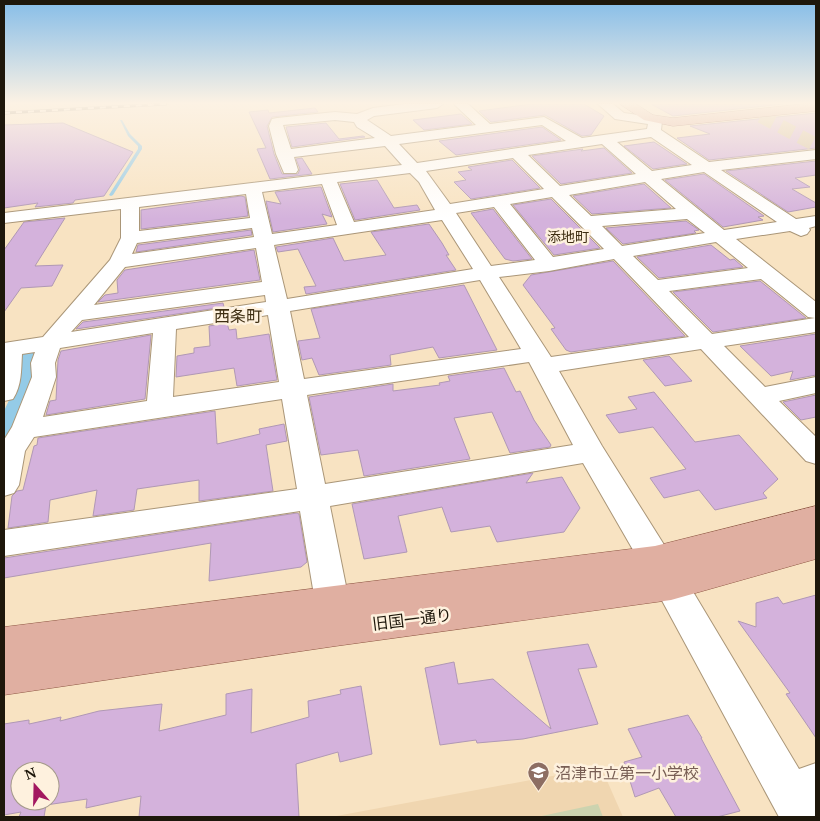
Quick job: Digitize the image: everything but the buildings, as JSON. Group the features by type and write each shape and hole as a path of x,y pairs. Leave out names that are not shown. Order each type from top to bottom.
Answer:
{"main road":[{"name":"旧国一通り","path":"4,644 332,601 663,573 816,519"},
{"name":"旧国一通り","path":"4,676 336,629 816,545"}],"street":[{"path":"281,142 295,183"},
{"path":"334,142 337,148"},
{"path":"284,154 386,142"},
{"path":"389,142 425,180 487,274 540,360 591,452 663,573 803,798"},
{"path":"4,218 415,168 586,142"},
{"path":"608,142 720,236 816,312"},
{"path":"674,142 706,167 816,239"},
{"path":"516,152 761,396 816,454"},
{"path":"119,262 348,229 706,167 816,154"},
{"path":"328,179 348,229"},
{"path":"253,188 276,297 332,601"},
{"path":"4,485 11,451 24,429 44,376 43,363 51,342 119,262 130,238 130,202"},
{"path":"499,202 549,264"},
{"path":"586,222 691,212"},
{"path":"76,314 276,297 487,274 816,221"},
{"path":"130,238 261,222"},
{"path":"653,288 765,272"},
{"path":"4,392 8,383 8,349 165,325 276,297"},
{"path":"160,408 165,325"},
{"path":"24,429 292,389 706,342 816,325"},
{"path":"761,396 816,386"},
{"path":"4,543 312,498 591,452"}],"shaded area":[{"name":"沼津市立第一小学校","path":"601,767 623,817 331,817"}],"green space":[{"path":"598,804 603,817 537,817"}],"water":[{"path":"34,351 34,365 39,378 4,443 4,411 16,385 18,354"}],"waterway":[{"path":"111,195 140,149 136,142"}],"tunnel":[{"path":"811,142 816,145"}],"place":[{"name":"沼津市立第一小学校","path":"539,792"}],"district":[{"name":"添地町","path":"568,237"},
{"name":"西条町","path":"238,316"}]}
